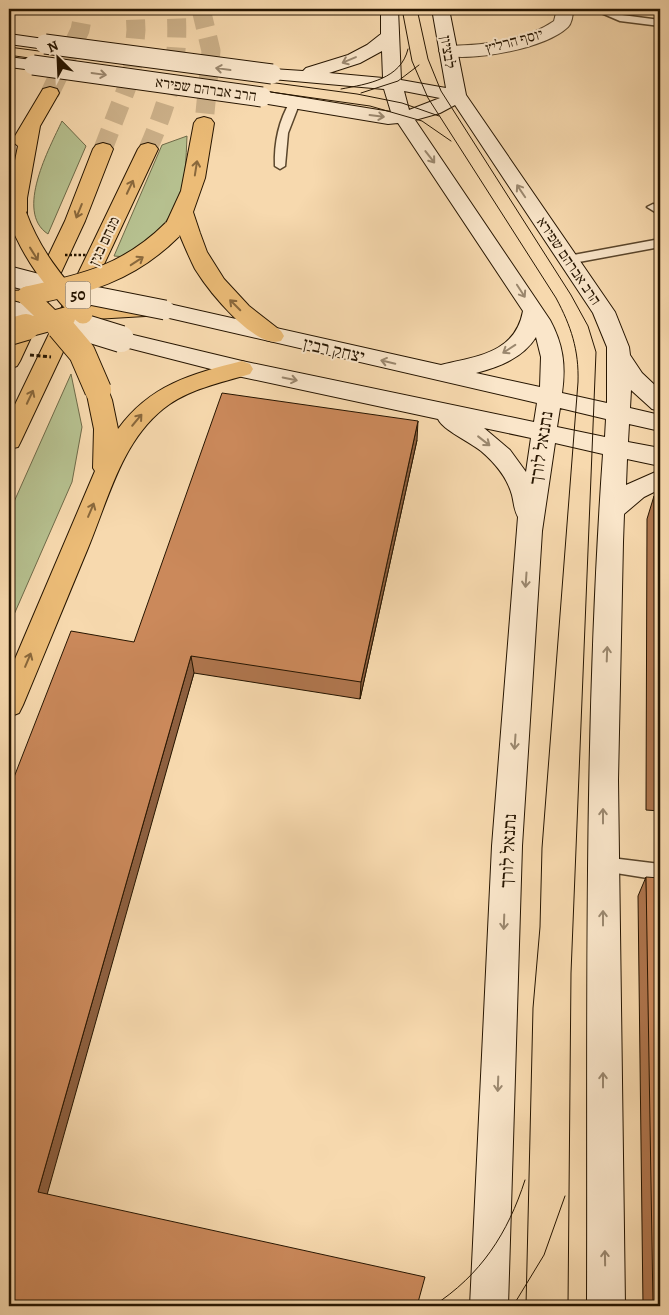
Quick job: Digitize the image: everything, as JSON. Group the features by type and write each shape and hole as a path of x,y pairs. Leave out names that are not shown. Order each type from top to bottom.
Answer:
{"highway":[{"path":"9,163 50,93"},
{"path":"18,297 92,282 121,271 153,250 178,222 192,195 204,123"},
{"path":"31,126 17,198 16,215 34,256 59,289 83,314 121,339"},
{"name":"מנחם בגין","path":"9,441 148,149"},
{"name":"מנחם בגין","path":"9,361 75,220 103,150"},
{"path":"178,222 215,284 238,308 273,336"},
{"path":"9,283 18,297 53,320 82,353 98,390 106,416 108,444 104,477"},
{"path":"9,332 83,314 132,309 165,310"},
{"path":"9,705 104,477 132,426 146,410 161,399 186,387 242,369"}],"street":[{"path":"389,9 392,84 402,116 534,311 551,343 553,376 549,398"},
{"name":"לבציון","path":"441,9 456,95"},
{"name":"יוסף הרליץ","path":"448,51 491,50 541,35 562,23 565,9"},
{"path":"280,74 322,70 350,61 375,48 390,35"},
{"name":"הרב אברהם שפירא","path":"9,39 280,74 392,84 456,95 604,312 612,330 619,356 616,448"},
{"name":"הרב אברהם שפירא","path":"9,62 262,97 380,117 402,116 434,108 456,95"},
{"name":"יצחק רבין","path":"9,276 59,289 165,310 660,423"},
{"name":"יצחק רבין","path":"9,310 242,369 660,457"},
{"path":"436,373 469,368 511,349 532,329 534,311"},
{"path":"619,356 634,379 660,403"},
{"name":"נתנאל לורך","path":"489,1306 507,846 529,531 549,398"},
{"path":"427,408 476,434 495,449 510,465 523,490 529,531"},
{"path":"606,1306 603,780 612,510 616,448"},
{"path":"612,510 635,491 660,479"}],"lane":[{"path":"597,9 620,18 660,24"},
{"path":"280,166 278,142 295,102"},
{"path":"568,260 660,243"},
{"path":"603,865 660,872"}],"green space":[{"path":"62,121 86,146 48,234 38,224 34,211 34,195 43,162"},
{"path":"187,136 183,186 174,210 156,233 141,246 126,257 114,256 162,145"},
{"path":"71,374 82,427 72,482 9,626 9,513"}],"building":[{"path":"222,393 418,421 361,682 191,656 38,1192 425,1277 417,1306 9,1306 9,790 71,631 134,642"},
{"path":"654,496 660,497 660,790 655,790"},
{"path":"646,877 660,878 660,1306 653,1306"}],"tunnel":[{"path":"50,93 80,30 84,9"},
{"path":"103,149 132,74 136,30 135,9"},
{"path":"148,149 162,114 171,81 176,47 176,9"},
{"path":"201,9 211,51 204,123"}],"tram line":[{"path":"402,9 415,68"},
{"path":"417,9 428,59 441,91 571,295 588,326 596,352 571,973 568,1306"},
{"path":"9,47 357,94 402,103 439,116"},
{"path":"341,89 362,85 391,74 404,59 408,49"},
{"path":"15,56 370,106 422,121 451,141"},
{"path":"415,68 419,65"},
{"path":"361,93 398,81 415,68"},
{"path":"415,68 428,98 556,298 570,328 577,359 578,382 542,848 540,927 533,1008 527,1284"},
{"path":"433,1306 465,1281 491,1251 510,1218 525,1180"},
{"path":"527,1284 544,1255 565,1196"},
{"path":"513,1306 527,1284"},
{"path":"526,1306 527,1284"}]}
